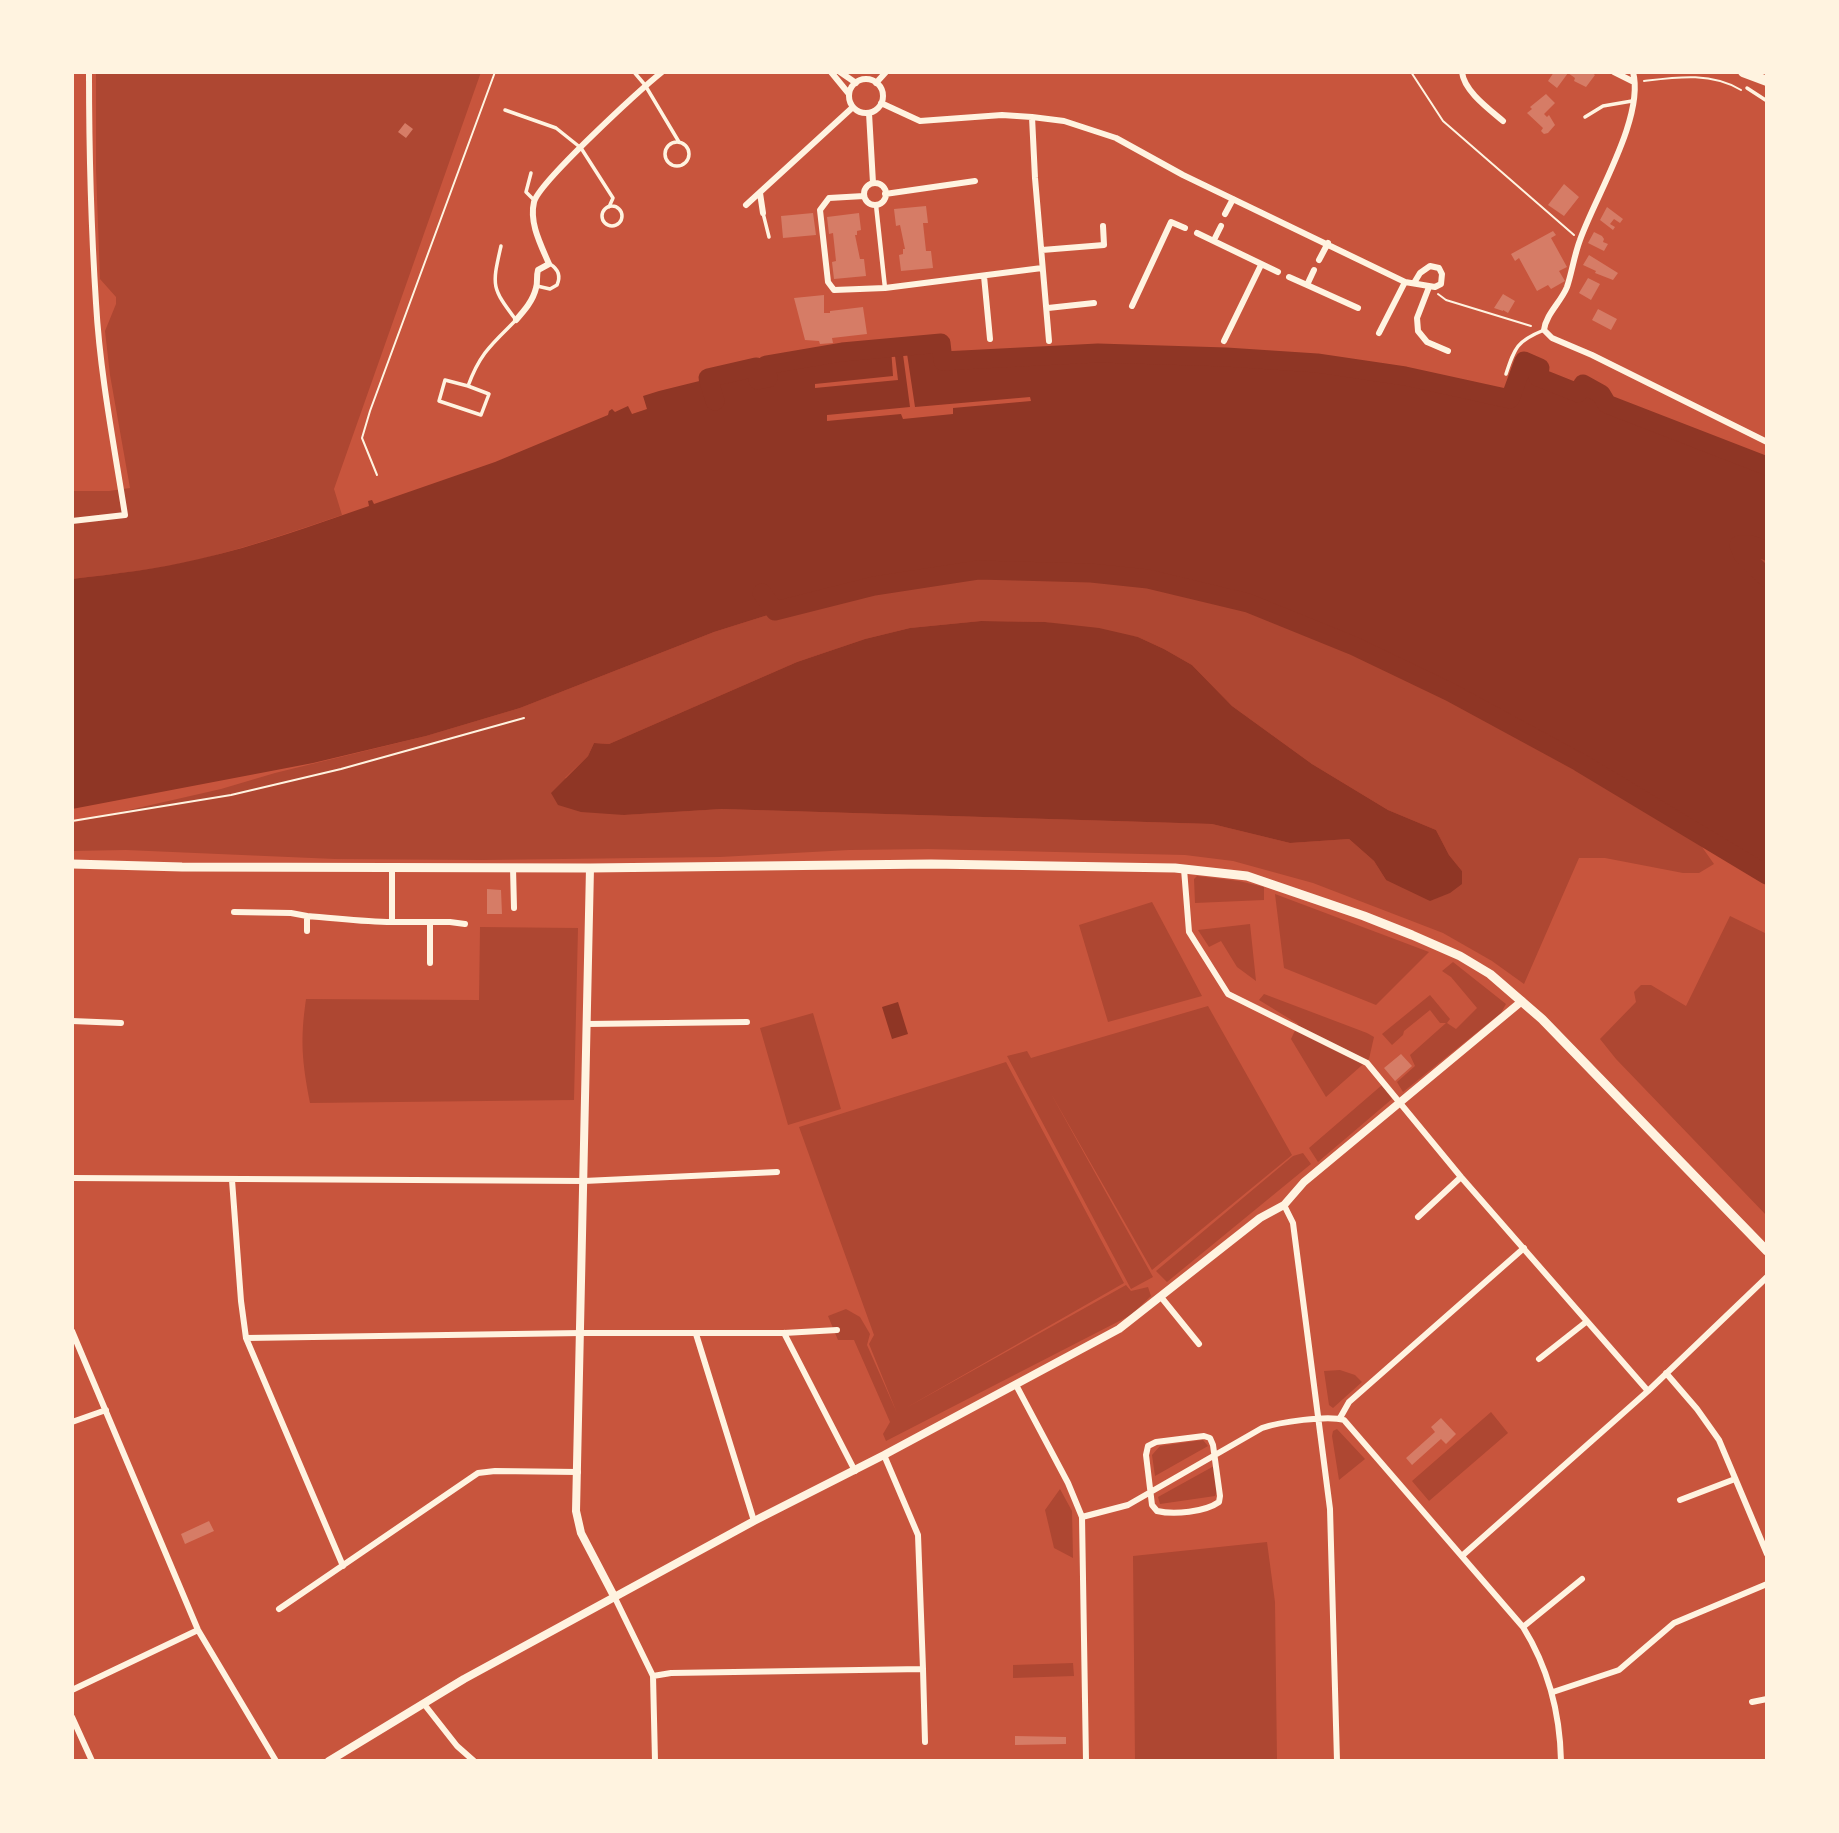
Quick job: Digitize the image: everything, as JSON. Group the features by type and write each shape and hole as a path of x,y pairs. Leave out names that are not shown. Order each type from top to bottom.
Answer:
{"highway":[{"path":"1743,72 1767,81"}],"main road":[{"path":"72,864 392,868 931,864 1184,869 1247,876 1364,916 1460,956 1490,974 1558,1035 1767,1251"}],"street":[{"path":"72,521 125,516 110,422 96,303 91,220 89,72"},
{"path":"516,320 531,302 537,286 538,270 549,264 533,222 534,200 581,148 645,85 662,72"},
{"path":"831,72 849,94 853,107 863,113 869,113 881,103 882,92 876,83 866,79 856,83 849,94"},
{"path":"840,72 856,83"},
{"path":"876,83 886,72"},
{"path":"1462,72 1462,78 1481,103 1503,121"},
{"path":"1614,72 1635,76 1627,129 1580,240 1566,290 1545,323 1544,330 1552,338 1592,355 1767,442"},
{"path":"881,103 920,121 1002,114 1064,121 1116,138 1183,175 1405,282 1435,288 1441,284 1442,274 1435,267 1424,269 1414,283"},
{"path":"746,205 853,107"},
{"path":"869,113 873,183"},
{"path":"1032,117 1049,341"},
{"path":"885,194 975,181"},
{"path":"873,183 882,186 885,194 882,202 877,205 870,204 864,196 867,186 873,183"},
{"path":"760,193 763,213"},
{"path":"864,196 829,198 820,210 828,282 834,290 841,292 885,288 1042,268"},
{"path":"1225,214 1233,199"},
{"path":"877,205 885,288"},
{"path":"1132,306 1171,222 1185,228"},
{"path":"1042,250 1104,245 1103,226"},
{"path":"1214,240 1221,226"},
{"path":"1196,233 1278,272"},
{"path":"1319,260 1328,243"},
{"path":"1224,341 1261,265"},
{"path":"1307,285 1314,270"},
{"path":"984,276 989,339"},
{"path":"1289,277 1358,308"},
{"path":"1379,333 1405,282"},
{"path":"1429,287 1418,318 1418,331 1427,342 1448,351"},
{"path":"1048,308 1094,303"},
{"path":"392,868 392,922"},
{"path":"513,868 514,908"},
{"path":"590,868 576,1511 578,1526 653,1676 655,1761"},
{"path":"1184,869 1189,932 1228,994 1367,1063 1461,1177 1648,1391"},
{"path":"234,912 291,913 363,922 465,924"},
{"path":"307,916 307,931"},
{"path":"430,922 430,963"},
{"path":"329,1761 464,1679 754,1521 855,1471 1119,1329 1260,1218 1284,1205 1304,1182 1522,1001"},
{"path":"72,1021 121,1023"},
{"path":"587,1024 747,1022"},
{"path":"72,1178 584,1181 777,1172"},
{"path":"1418,1217 1461,1177"},
{"path":"232,1180 240,1301 246,1338 343,1566"},
{"path":"1284,1205 1293,1223 1320,1420 1332,1532 1337,1761"},
{"path":"1340,1418 1349,1402 1524,1248"},
{"path":"1463,1555 1648,1391 1767,1278"},
{"path":"1161,1297 1199,1344"},
{"path":"1539,1359 1586,1322"},
{"path":"246,1338 784,1333 837,1330"},
{"path":"72,1331 198,1630 276,1761"},
{"path":"784,1333 855,1471"},
{"path":"696,1334 754,1521"},
{"path":"1666,1373 1714,1432 1767,1554"},
{"path":"1016,1385 1073,1492 1082,1517 1086,1761"},
{"path":"72,1422 106,1410"},
{"path":"1082,1517 1128,1505 1214,1454 1271,1425 1340,1418 1348,1422 1523,1627 1539,1655 1553,1692 1560,1730 1561,1761"},
{"path":"1204,1436 1210,1438 1214,1454 1219,1502 1211,1507 1165,1513 1157,1511 1152,1505 1146,1455 1148,1446 1156,1442 1204,1436"},
{"path":"884,1455 918,1535 925,1742"},
{"path":"279,1609 478,1473 578,1472"},
{"path":"1680,1500 1735,1479"},
{"path":"1523,1627 1583,1579"},
{"path":"1553,1692 1619,1670 1674,1623 1767,1584"},
{"path":"72,1690 198,1630"},
{"path":"653,1676 671,1673 923,1669"},
{"path":"1752,1702 1767,1699"},
{"path":"424,1704 457,1746 474,1761"},
{"path":"72,1717 92,1761"}],"lane":[{"path":"634,72 645,85 679,142 685,146 688,157 684,163 673,165 667,161 664,153 671,143 679,142"},
{"path":"1747,88 1767,101"},
{"path":"1585,117 1603,106 1633,101"},
{"path":"505,110 556,128 581,148 613,198 601,216 604,223 613,226 620,221 621,215 616,207 609,207"},
{"path":"531,173 526,192 534,200"},
{"path":"763,213 769,237"},
{"path":"468,386 476,363 516,320 497,296 494,281 501,246"},
{"path":"537,286 550,289 557,285 560,279 558,271 549,264"},
{"path":"1506,374 1515,347 1525,338 1544,330"},
{"path":"445,380 468,386 489,394 481,415 439,401 445,380"}],"path":[{"path":"377,475 362,438 495,72"},
{"path":"1411,72 1443,121 1527,197 1580,240"},
{"path":"1635,76 1704,78 1726,83 1749,95"},
{"path":"1429,287 1446,300 1544,330"},
{"path":"72,821 231,796 341,769 524,718"}],"shaded area":[{"path":"96,72 481,72 334,489 342,515 201,559 72,579 72,491 130,488 105,331 116,304 116,297 100,279"},
{"path":"941,343 943,361 1098,353 1317,363 1405,376 1510,399 1524,361 1540,368 1539,377 1578,393 1583,384 1601,394 1607,404 1767,466 1767,551 1751,545 1739,545 1746,559 1767,578 1767,875 1579,762 1450,692 1354,646 1248,603 1148,579 1091,573 978,570 874,586 822,598 714,632 520,708 426,736 313,763 72,809 72,579 183,563 285,535 369,506 368,501 372,500 374,504 495,462 608,415 612,409 615,412 628,406 632,414 647,409 643,396 659,391 756,367 758,379 768,378 766,365 842,352"},
{"path":"1739,545 1751,545 1767,551 1767,578 1743,555"},
{"path":"978,570 1091,573 1148,579 1248,603 1354,646 1450,692 1579,762 1660,811 1695,837 1714,864 1699,873 1683,873 1605,858 1579,858 1524,984 1492,961 1443,933 1313,883 1233,861 1185,855 928,849 720,857 483,860 335,859 126,850 72,851 72,823 221,789 426,736 520,708 714,632 822,598 874,586","holes":["981,621 1045,622 1138,637 1192,665 1232,706 1312,764 1388,810 1436,830 1449,855 1462,871 1386,880 1374,861 1349,839 1290,843 1212,824 722,809 623,815 565,778 588,756 594,743 609,744 797,662 865,639 910,628"]},
{"path":"981,621 1045,622 1099,628 1138,637 1164,649 1192,665 1232,706 1312,764 1388,810 1436,830 1449,855 1462,871 1462,884 1450,893 1430,901 1386,880 1374,861 1349,839 1290,843 1212,824 722,809 624,815 581,812 558,805 551,793 588,756 594,743 609,744 797,662 865,639 910,628"},
{"path":"1197,876 1264,887 1264,900 1195,903 1194,879"},
{"path":"1275,894 1429,952 1376,1005 1284,968"},
{"path":"1152,902 1202,996 1108,1022 1079,925"},
{"path":"1730,916 1767,934 1767,1216 1600,1039 1636,1002 1634,992 1641,985 1651,985 1686,1006"},
{"path":"1250,924 1256,981 1237,967 1221,941 1209,947 1198,930"},
{"path":"480,927 578,928 574,1100 310,1103 303,1051 306,999 479,1000"},
{"path":"1453,962 1506,1004 1501,1013 1403,1092 1397,1082 1415,1066 1410,1055 1446,1023 1440,1023 1430,1010 1404,1031 1392,1045 1382,1034 1430,995 1450,1019 1447,1023 1456,1029 1477,1008 1451,977 1442,971"},
{"path":"1264,994 1374,1037 1369,1059 1326,1097 1291,1039 1298,1024 1259,1000"},
{"path":"898,1002 908,1034 892,1039 882,1007"},
{"path":"1208,1006 1292,1155 1152,1270 1050,1092 1153,1277 1131,1289 1007,1056 1027,1051 1031,1058"},
{"path":"813,1013 841,1109 788,1125 760,1028"},
{"path":"1006,1062 1124,1283 904,1409 1126,1285 1131,1291 1148,1287 1151,1296 1131,1315 886,1441 883,1434 890,1422 854,1340 838,1340 828,1316 846,1309 860,1317 870,1334 867,1345 897,1413 869,1344 874,1335 799,1127"},
{"path":"1382,1085 1392,1099 1318,1162 1309,1148"},
{"path":"1303,1153 1311,1164 1167,1282 1156,1271 1293,1156"},
{"path":"1340,1370 1355,1375 1362,1382 1333,1408 1329,1405 1324,1371"},
{"path":"1491,1412 1508,1433 1429,1501 1412,1481"},
{"path":"1337,1429 1365,1459 1339,1480 1332,1436"},
{"path":"1203,1440 1208,1446 1155,1476 1152,1455 1160,1446"},
{"path":"1214,1466 1217,1492 1215,1496 1160,1504 1158,1497"},
{"path":"1060,1489 1072,1511 1073,1558 1054,1548 1045,1510"},
{"path":"1267,1542 1275,1602 1277,1761 1135,1761 1133,1556"},
{"path":"1073,1663 1074,1676 1013,1678 1013,1665"}],"pier":[{"path":"902,347 906,347 915,407 1030,397 1031,401 953,408 953,414 903,419 901,414 827,421 827,415 910,407"},
{"path":"891,348 894,348 898,380 815,388 815,384 893,376"}],"building":[{"path":"1554,72 1591,72 1595,75 1586,87 1574,81 1575,78 1568,73 1557,88 1548,81"},
{"path":"1546,94 1555,103 1544,114 1547,117 1549,115 1555,125 1544,134 1541,131 1543,128 1527,113 1532,109 1530,107"},
{"path":"405,123 413,129 406,138 398,132"},
{"path":"1564,184 1579,197 1564,216 1548,205"},
{"path":"926,206 928,223 923,223 926,251 931,251 933,268 901,271 899,255 903,254 905,249 900,225 896,226 894,209"},
{"path":"1607,207 1623,219 1620,223 1614,219 1610,224 1615,227 1613,230 1600,220"},
{"path":"813,213 816,235 783,238 781,216"},
{"path":"859,213 861,230 855,235 860,259 864,259 866,276 834,279 832,262 836,261 833,233 829,234 827,217"},
{"path":"1553,231 1556,235 1551,238 1567,267 1559,271 1565,281 1551,289 1548,285 1537,291 1519,258 1515,261 1511,254"},
{"path":"1594,232 1602,236 1603,242 1608,244 1604,251 1588,243"},
{"path":"1589,255 1618,273 1613,280 1583,265"},
{"path":"1588,278 1600,284 1591,300 1579,293"},
{"path":"1503,294 1515,301 1508,313 1494,308"},
{"path":"824,295 824,313 863,307 867,334 832,338 833,343 820,344 819,341 805,340 794,298"},
{"path":"1598,309 1617,319 1611,330 1592,320"},
{"path":"487,889 501,890 502,914 487,914"},
{"path":"1401,1054 1412,1066 1395,1081 1384,1068"},
{"path":"1441,1418 1456,1434 1446,1444 1441,1439 1412,1465 1406,1458 1435,1432 1431,1427"},
{"path":"209,1521 214,1531 185,1544 181,1534"},
{"path":"1015,1736 1066,1737 1066,1744 1015,1745"}],"waterway":[{"path":"715,401 708,378 756,367 758,380 768,378 766,365 842,352 941,343 943,361 1098,353 1317,363 1405,376 1510,399 1524,361 1540,368 1538,377 1578,393 1583,384 1601,394 1607,404 1767,466"},
{"path":"1767,551 1751,545 1739,545 1743,555 1767,578"},
{"path":"762,593 775,611 874,586 978,570 1091,573 1148,579 1248,603 1354,646 1450,692 1579,762 1767,875"}]}
